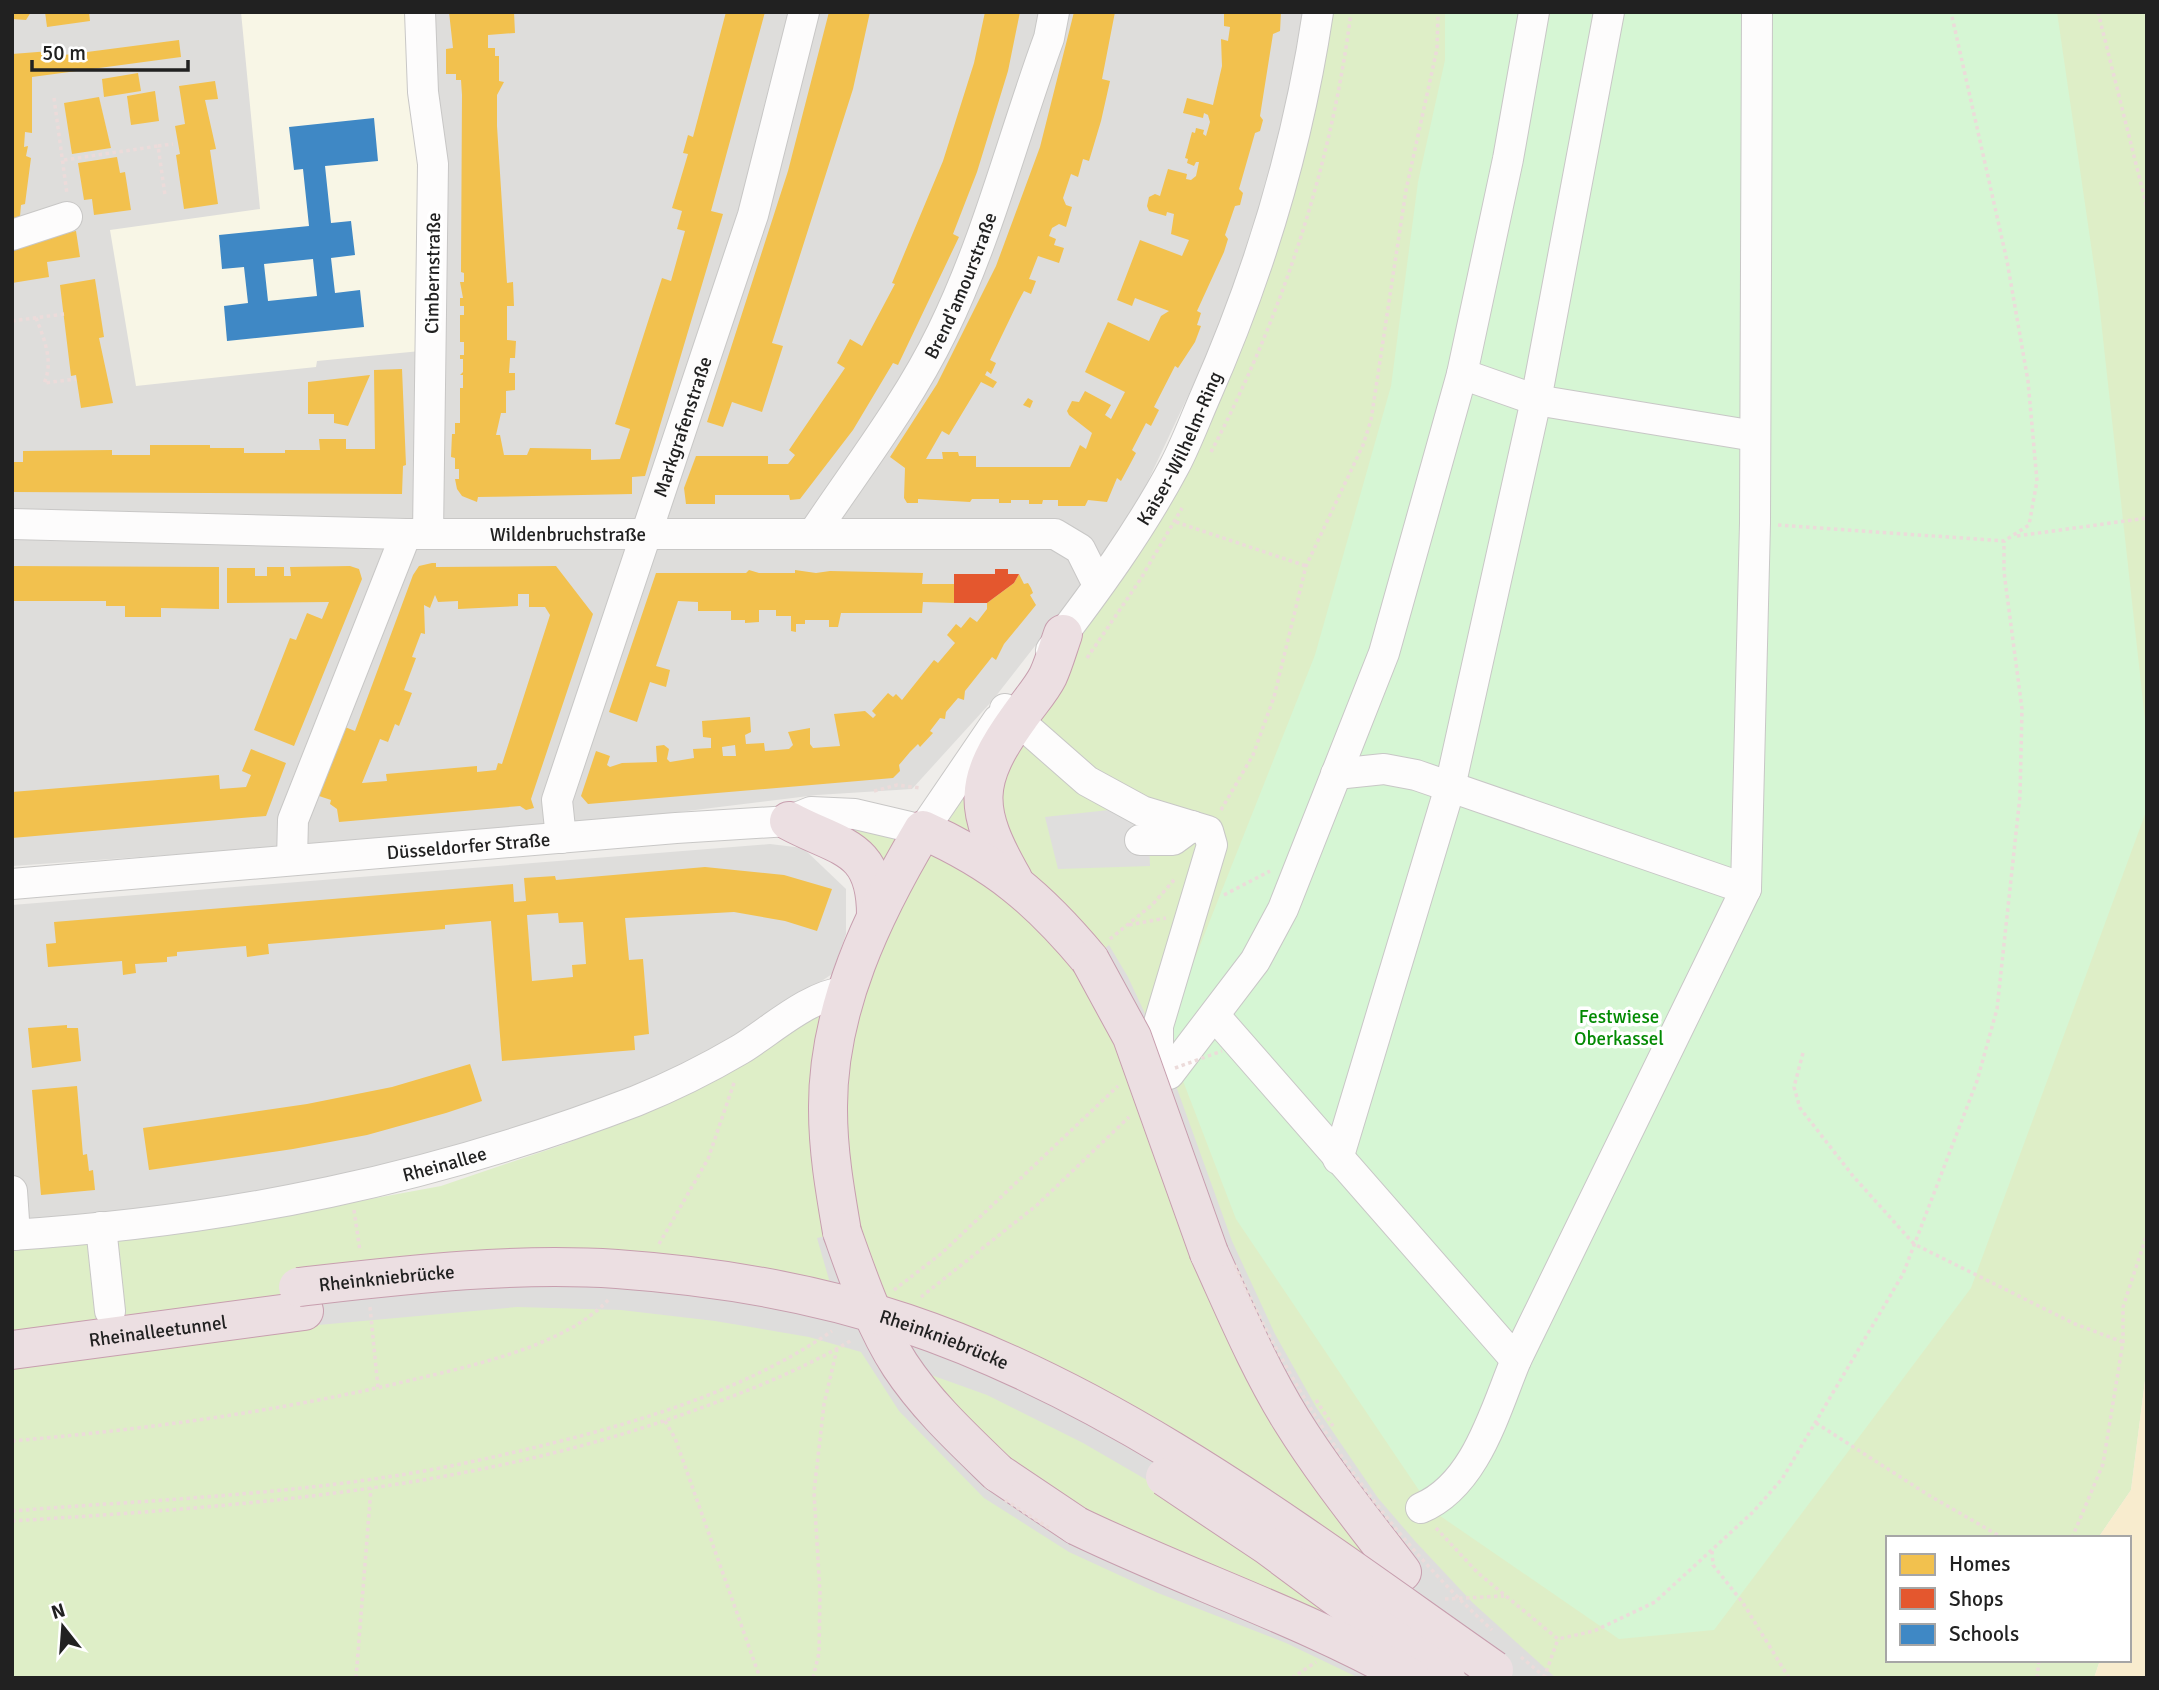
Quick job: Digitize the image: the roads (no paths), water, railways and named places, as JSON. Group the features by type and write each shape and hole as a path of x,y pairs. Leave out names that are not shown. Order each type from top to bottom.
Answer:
{"highway":[{"path":"1014,881 987,830 983,798 985,775 1012,713 1047,677 1062,635"},
{"path":"789,821 830,837 860,858 874,887 876,915"},
{"path":"1411,1678 1357,1650 1160,1566 1077,1526 998,1472 943,1420 900,1365 866,1297 842,1232 831,1173 828,1107 835,1038 846,991 876,915 923,830 959,846 1014,881 1095,953 1132,1037 1209,1253 1251,1346 1291,1419 1335,1486 1402,1572 1503,1665"},
{"name":"Rheinkniebrücke","path":"301,1299 517,1267 616,1269 722,1280 814,1297 905,1323 991,1356 1072,1395 1172,1451 1503,1665"},
{"name":"Rheinkniebrücke","path":"301,1299 516,1293 618,1294 719,1306 813,1324 898,1347 982,1379 1068,1421 1156,1471 1268,1546 1446,1678"},
{"name":"Rheinalleetunnel","path":"12,1323 110,1311 301,1299"},
{"name":"Rheinalleetunnel","path":"12,1350 301,1299"}],"street":[{"name":"Cimbernstraße","path":"292,860 293,820 417,534 433,164 423,92 420,12"},
{"name":"Markgrafenstraße","path":"561,838 557,800 753,215 804,12"},
{"name":"Brend'amourstraße","path":"813,534 911,387 942,333 998,193 1049,38 1054,12"},
{"name":"Kaiser-Wilhelm-Ring","path":"1062,635 1133,536 1175,464 1223,355 1252,277 1288,162 1310,66 1318,12"},
{"path":"923,830 1012,713 1087,781 1141,823 1200,829 1212,845 1158,1026 1158,1048 1169,1074 1255,961 1283,909 1384,653 1462,373 1508,159 1534,12"},
{"path":"1338,1159 1450,787 1536,400 1609,12"},
{"path":"1421,1508 1434,1502 1446,1491 1475,1454 1516,1360 1746,889 1755,523 1757,12"},
{"path":"12,235 67,217"},
{"path":"1462,373 1536,400 1755,436"},
{"name":"Wildenbruchstraße","path":"12,524 417,534 1055,534 1080,549 1098,585"},
{"path":"1336,774 1384,769 1416,775 1746,889"},
{"name":"Düsseldorfer Straße","path":"12,884 789,821 811,812 855,814 923,830"},
{"name":"Rheinallee","path":"14,1235 101,1227 262,1206 350,1190 436,1169 557,1131 663,1090 741,1048 829,993 846,991"},
{"path":"1215,1016 1516,1360"},
{"path":"12,1191 14,1235"},
{"path":"101,1227 110,1311"}],"park label":[{"name":"Festwiese Oberkassel","path":"1619,1027"}]}
